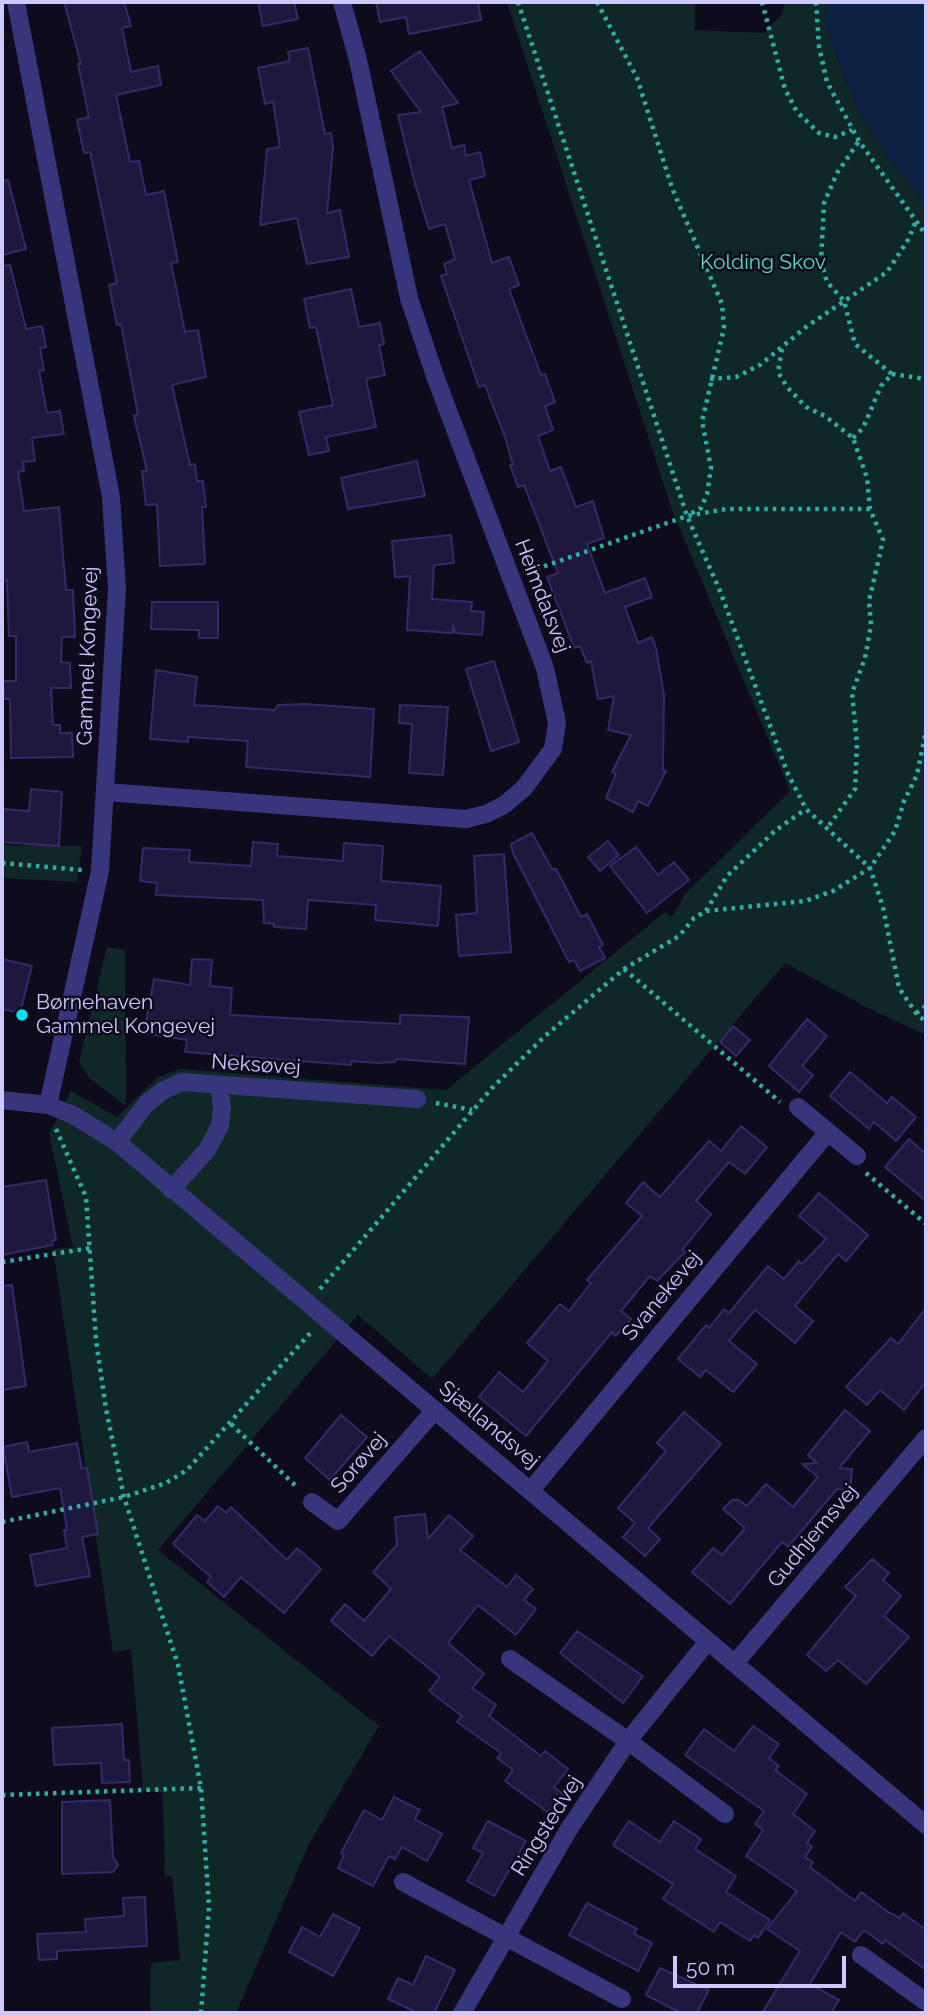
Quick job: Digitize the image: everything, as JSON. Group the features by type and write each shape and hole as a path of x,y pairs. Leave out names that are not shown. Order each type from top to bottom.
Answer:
{"street":[{"name":"Gammel Kongevej","path":"16,2 111,497 117,589 100,871 48,1105"},
{"name":"Heimdalsvej","path":"105,792 466,819 495,810 524,788 553,749 557,723 545,667 435,376 410,298 342,2"},
{"name":"Neksøvej","path":"117,1142 147,1103 164,1090 182,1082 417,1100"},
{"path":"171,1190 207,1150 220,1126 222,1108 219,1085"},
{"name":"Sjællandsvej","path":"2,1100 48,1105 73,1115 117,1142 171,1190 193,1203 926,1825"},
{"path":"797,1107 857,1156"},
{"name":"Svanekevej","path":"531,1490 828,1132"},
{"name":"Sorøvej","path":"312,1502 338,1521 435,1410"},
{"name":"Gudhjemsvej","path":"735,1664 926,1438"},
{"name":"Ringstedvej","path":"462,2013 569,1829 628,1741 708,1641"},
{"path":"510,1659 628,1741 725,1814"},
{"path":"403,1882 622,1998"},
{"path":"861,1955 926,2002"}],"path":[{"path":"518,2 687,516 720,591 788,774 806,809 870,868 883,907 899,988 916,1013 926,1022"},
{"path":"597,2 637,78 672,188 722,304 724,328 702,421 710,468 708,494 701,508 687,516"},
{"path":"762,2 785,89 797,112 819,133 835,137 852,130"},
{"path":"816,2 819,47 827,82 859,141 926,235"},
{"path":"859,141 837,173 824,203 821,261 827,282 844,301 855,344 892,374 926,379"},
{"path":"710,379 736,377 782,349 806,327 887,272 908,240 916,221"},
{"path":"782,349 778,372 787,387 806,407 825,416 853,438 867,478 870,509 883,540 869,601 871,625 865,658 852,693 857,744 855,789 828,827"},
{"path":"853,438 863,428 880,386 892,374"},
{"path":"511,578 687,516 726,509 870,509"},
{"path":"308,1303 473,1110 545,1036 624,969 678,936 694,918 706,911 771,907 805,901 833,891 870,868 895,831 904,801 917,775 926,731"},
{"path":"706,911 727,876 776,830 806,809"},
{"path":"2,863 100,871"},
{"path":"624,969 788,1109 797,1107"},
{"path":"916,1013 926,1006"},
{"path":"417,1100 473,1110"},
{"path":"48,1105 60,1140 86,1197 96,1340 106,1409 124,1497 178,1665 201,1788 209,1907 201,2013"},
{"path":"857,1156 856,1164 926,1224"},
{"path":"2,1262 91,1248"},
{"path":"2,1522 124,1497 166,1483 187,1470 231,1424 324,1316"},
{"path":"231,1424 312,1502"},
{"path":"2,1795 201,1788"}],"green space":[{"name":"Kolding Skov","path":"507,2 695,2 695,30 765,33 783,12 785,2 825,2 826,25 845,79 864,121 892,163 926,202 926,1035 868,1008 785,963 432,1379 358,1315 158,1550 379,1726 309,1844 236,2013 150,2013 151,1963 180,1960 172,1876 165,1877 163,1793 143,1791 131,1649 113,1652 53,1249 73,1247 49,1134 71,1091 117,1117 158,1077 180,1069 446,1090 665,912 672,917 685,894 790,791 672,510"},
{"path":"2,845 82,846 77,882 2,878"},
{"path":"107,947 125,950 126,1106 88,1077 79,1062"}],"water":[{"path":"825,2 926,2 926,202 892,163 864,121 845,79 826,25"}],"building":[{"path":"64,2 124,2 131,26 122,28 131,72 158,66 161,85 116,95 130,162 139,161 146,195 164,191 178,262 171,263 185,332 198,330 206,377 172,385 190,465 195,464 197,481 203,481 206,507 202,507 205,564 160,566 157,504 146,505 142,471 147,471 134,416 138,415 121,324 117,325 109,285 117,283 90,152 84,153 77,120 89,117 78,64 81,64"},
{"path":"258,2 294,2 298,19 263,26"},
{"path":"376,2 478,2 481,20 409,34 406,17 380,22"},
{"path":"308,48 325,134 331,133 333,147 327,213 340,210 349,257 307,264 297,218 260,225 267,149 280,147 273,102 265,104 258,68 290,61 288,52"},
{"path":"420,51 458,103 442,107 452,148 464,145 466,156 480,152 485,176 469,180 492,263 509,257 519,285 509,289 541,375 545,374 555,402 545,406 553,430 538,436 550,471 561,467 576,507 593,501 604,538 587,544 605,593 645,578 652,597 625,607 638,643 652,637 656,648 664,695 663,770 666,771 648,806 638,801 633,812 606,798 616,774 612,772 631,735 608,730 614,696 598,699 591,661 587,663 580,646 574,648 547,577 558,573 524,485 518,487 510,465 513,465 505,437 485,385 479,387 441,276 447,274 444,264 455,259 445,224 429,229 415,184 398,115 421,112 391,71"},
{"path":"8,180 26,249 2,255 2,181"},
{"path":"10,265 26,329 42,326 46,347 40,348 44,370 39,371 47,413 60,411 64,434 32,438 35,461 23,462 24,471 18,472 24,511 59,507 66,590 73,590 75,637 62,637 61,662 70,663 71,688 51,688 53,725 60,725 60,733 72,733 73,757 11,758 10,699 4,699 3,681 16,681 16,636 9,636 7,580 2,581 2,266"},
{"path":"351,289 359,327 380,323 384,344 379,345 385,375 366,379 376,427 326,437 329,451 309,455 299,412 333,405 316,327 310,328 304,299"},
{"path":"417,461 425,496 348,509 341,478"},
{"path":"451,535 454,563 434,565 432,599 472,602 471,611 484,612 482,635 456,633 453,625 453,633 407,630 410,576 395,577 392,541"},
{"path":"152,602 218,602 218,638 199,638 199,630 151,629"},
{"path":"494,661 519,742 491,751 466,669"},
{"path":"156,670 197,677 194,705 275,710 278,705 305,704 374,709 370,777 246,767 248,741 188,737 188,742 150,739"},
{"path":"400,705 448,707 443,775 409,773 412,724 399,723"},
{"path":"31,789 62,792 59,846 2,842 2,809 29,811"},
{"path":"532,833 552,869 556,869 581,917 587,914 603,945 599,947 605,958 580,971 574,960 569,962 513,853 511,844"},
{"path":"608,841 619,855 600,871 588,857"},
{"path":"253,842 278,844 277,856 343,861 344,843 383,846 381,881 441,886 438,926 375,920 376,905 308,900 306,929 274,927 274,924 264,923 263,900 156,895 157,883 140,881 143,848 190,850 189,862 251,866"},
{"path":"636,847 658,875 674,862 689,880 647,913 610,866"},
{"path":"504,854 511,952 459,956 456,915 477,913 474,856"},
{"path":"2,959 32,966 20,1013 2,1009"},
{"path":"192,959 212,960 210,986 232,988 230,1015 400,1024 400,1015 469,1017 465,1064 396,1059 395,1062 378,1063 352,1061 351,1065 185,1052 187,1040 144,1033 154,979 190,985"},
{"path":"807,1019 827,1036 802,1066 813,1075 799,1092 769,1066"},
{"path":"733,1026 750,1040 736,1056 720,1042"},
{"path":"850,1072 887,1103 892,1097 916,1117 896,1141 874,1122 869,1129 830,1096"},
{"path":"741,1126 767,1147 745,1174 729,1162 696,1201 711,1214 682,1250 685,1252 657,1281 650,1276 621,1311 631,1319 616,1336 612,1332 526,1436 479,1397 499,1372 523,1392 548,1361 527,1343 560,1304 569,1311 591,1283 587,1280 642,1216 626,1203 643,1182 660,1197 709,1141 721,1151"},
{"path":"909,1139 926,1154 926,1201 885,1167"},
{"path":"46,1180 56,1240 52,1240 53,1245 2,1255 2,1187"},
{"path":"819,1193 868,1235 846,1261 838,1254 795,1306 813,1321 795,1343 755,1310 729,1341 757,1364 733,1392 706,1370 700,1377 678,1359 706,1325 709,1328 724,1309 729,1313 768,1266 784,1279 799,1261 802,1264 826,1239 799,1216"},
{"path":"12,1285 26,1386 2,1390 2,1286"},
{"path":"926,1308 926,1382 904,1410 880,1390 867,1405 846,1387 891,1338 898,1344"},
{"path":"845,1410 870,1431 839,1468 852,1469 850,1491 837,1489 788,1547 782,1542 730,1604 692,1572 713,1548 722,1555 745,1528 723,1509 732,1500 739,1500 747,1506 766,1484 793,1507 818,1477 802,1464 817,1463 808,1455"},
{"path":"684,1412 721,1444 648,1528 660,1539 645,1556 623,1537 635,1523 618,1508 666,1451 657,1443"},
{"path":"341,1415 367,1437 330,1480 305,1458"},
{"path":"27,1442 29,1452 77,1443 82,1469 87,1468 98,1534 82,1537 90,1576 36,1586 30,1555 67,1548 64,1530 67,1530 60,1488 12,1497 3,1447"},
{"path":"218,1506 226,1513 231,1507 287,1560 297,1548 321,1569 284,1613 241,1577 224,1597 207,1582 211,1577 173,1544 197,1515 205,1521"},
{"path":"425,1514 428,1539 449,1515 473,1536 460,1550 507,1587 516,1575 533,1589 524,1600 536,1609 516,1635 478,1605 448,1643 484,1674 472,1688 496,1705 489,1716 541,1756 545,1751 568,1769 554,1787 564,1795 550,1814 505,1781 513,1770 497,1758 501,1753 457,1722 462,1716 429,1691 440,1677 389,1636 372,1656 331,1621 345,1604 364,1621 391,1589 373,1572 397,1545 395,1517"},
{"path":"872,1559 889,1573 883,1580 901,1596 884,1616 909,1637 866,1684 838,1660 826,1671 807,1655 856,1596 845,1587"},
{"path":"577,1631 643,1676 623,1703 560,1653"},
{"path":"122,1724 124,1760 129,1760 130,1782 102,1783 101,1763 54,1765 52,1728"},
{"path":"753,1726 779,1744 769,1758 779,1766 775,1770 807,1794 793,1814 815,1831 807,1843 812,1847 805,1857 813,1862 810,1867 855,1901 861,1892 888,1912 900,1918 903,1913 926,1930 926,1970 885,1940 883,1944 864,1930 855,1942 841,1932 810,1984 839,2000 831,2013 762,2013 800,1951 767,1929 797,1891 746,1856 763,1830 755,1824 764,1811 685,1755 704,1729 734,1751"},
{"path":"394,1797 420,1810 415,1819 442,1834 427,1861 402,1847 395,1859 389,1856 373,1886 338,1868 344,1855 341,1853 364,1810 382,1820"},
{"path":"110,1800 113,1857 118,1865 113,1872 62,1874 62,1802"},
{"path":"488,1821 526,1841 494,1896 467,1881 483,1853 473,1848"},
{"path":"629,1821 660,1842 674,1821 701,1839 695,1849 736,1876 726,1892 770,1920 758,1938 754,1935 750,1941 720,1922 714,1932 663,1899 673,1884 613,1845"},
{"path":"145,1897 147,1946 57,1951 57,1959 39,1960 37,1934 86,1932 85,1919 124,1916 123,1898"},
{"path":"587,1903 637,1929 634,1934 652,1943 638,1971 569,1935"},
{"path":"333,1914 360,1928 333,1976 289,1952 302,1927 320,1937"},
{"path":"426,1956 455,1970 434,2013 418,2013 388,1999 398,1978 413,1985"},
{"path":"660,1968 709,1990 697,2013 681,2013 646,1995"}],"place":[{"name":"Børnehaven Gammel Kongevej","path":"22,1015"}]}
